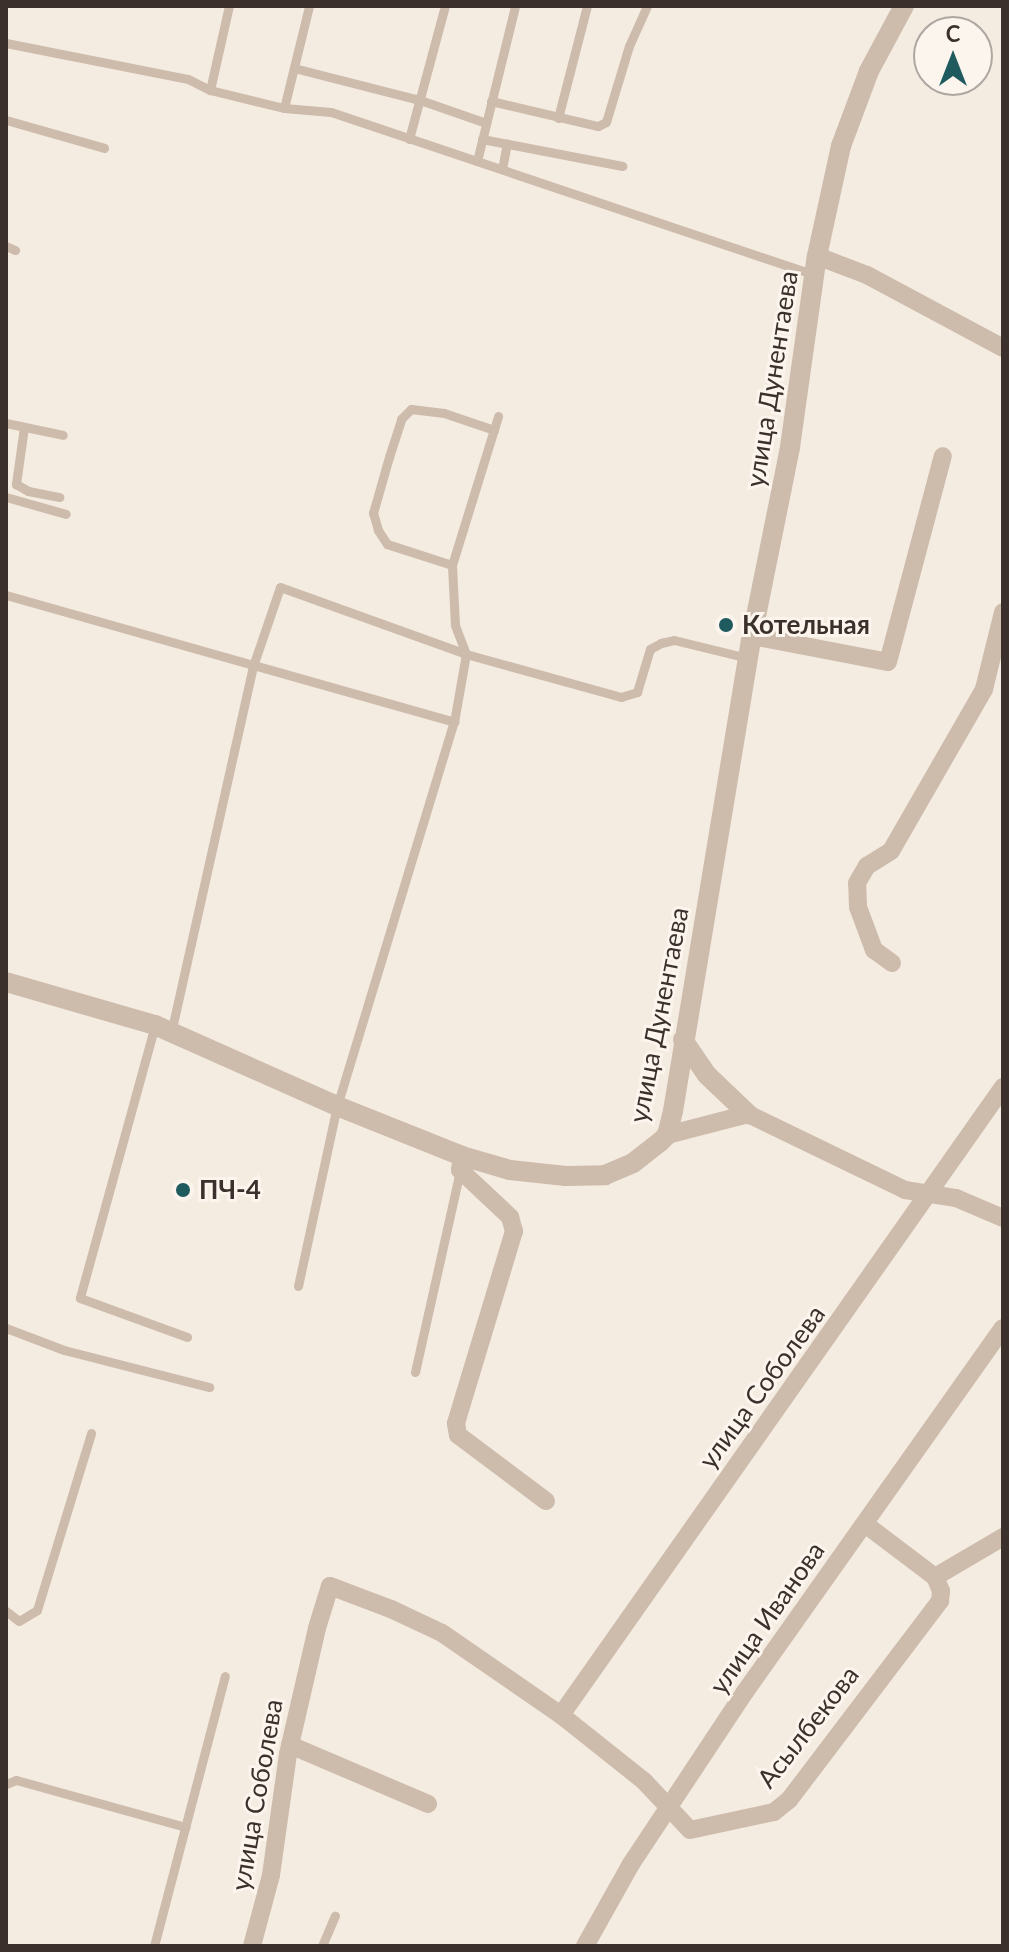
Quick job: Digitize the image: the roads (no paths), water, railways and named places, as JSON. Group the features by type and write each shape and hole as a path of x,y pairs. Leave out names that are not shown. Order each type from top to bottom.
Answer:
{"street":[{"name":"улица Дунентаева","path":"6,982 163,1029 461,1163 566,1176 605,1175 633,1163 667,1135 752,636 790,447 816,265 841,146 869,71 904,6"},
{"name":"улица Дунентаева","path":"816,265 867,275 1003,348"},
{"path":"752,636 888,662 943,456"},
{"path":"892,963 874,950 858,907 857,883 867,866 891,851 984,689 1003,612"},
{"path":"683,1040 707,1075 748,1114 905,1190 929,1197 956,1198 1003,1218"},
{"name":"улица Соболева","path":"561,1715 929,1197 1003,1087"},
{"path":"667,1135 748,1114"},
{"path":"461,1163 510,1217 514,1231 456,1423 458,1435 546,1501"},
{"name":"улица Иванова","path":"585,1946 631,1864 669,1807 1003,1328"},
{"path":"865,1524 935,1577 1003,1537"},
{"name":"Асылбекова","path":"669,1807 690,1830 774,1812 789,1800 940,1601 941,1591 935,1577"},
{"name":"улица Соболева","path":"252,1946 271,1875 290,1745 330,1586 442,1633 561,1715 644,1781 669,1807"},
{"path":"290,1745 386,1783 428,1804"}],"lane":[{"path":"210,90 229,6"},
{"path":"284,108 309,6"},
{"path":"409,139 445,6"},
{"path":"477,161 515,6"},
{"path":"558,118 587,6"},
{"path":"491,101 598,126 606,122 629,46 647,6"},
{"path":"6,43 188,79 210,90 284,108 331,112 502,169 816,265"},
{"path":"294,68 420,100 486,123"},
{"path":"6,120 104,148"},
{"path":"482,139 622,166"},
{"path":"502,169 507,143"},
{"path":"452,565 387,544 378,530 373,513 389,457 401,419 411,409 444,413 494,430"},
{"path":"298,1286 337,1106 454,722 466,654 455,625 452,565 498,416"},
{"path":"6,423 63,435"},
{"path":"24,427 15,473 16,484 28,491 59,497"},
{"path":"6,497 66,514"},
{"path":"187,1337 80,1298 163,1029 253,666 280,587 466,654 621,697 637,692 650,649 661,643 674,640 748,659"},
{"path":"6,595 454,722"},
{"path":"415,1372 461,1163"},
{"path":"6,1328 64,1350 209,1387"},
{"path":"6,1611 19,1621 37,1610 91,1433"},
{"path":"154,1946 225,1676"},
{"path":"6,1784 16,1780 186,1827"},
{"path":"322,1946 335,1916"}],"place":[{"name":"Котельная","path":"726,625"},
{"name":"ПЧ-4","path":"183,1190"}]}
